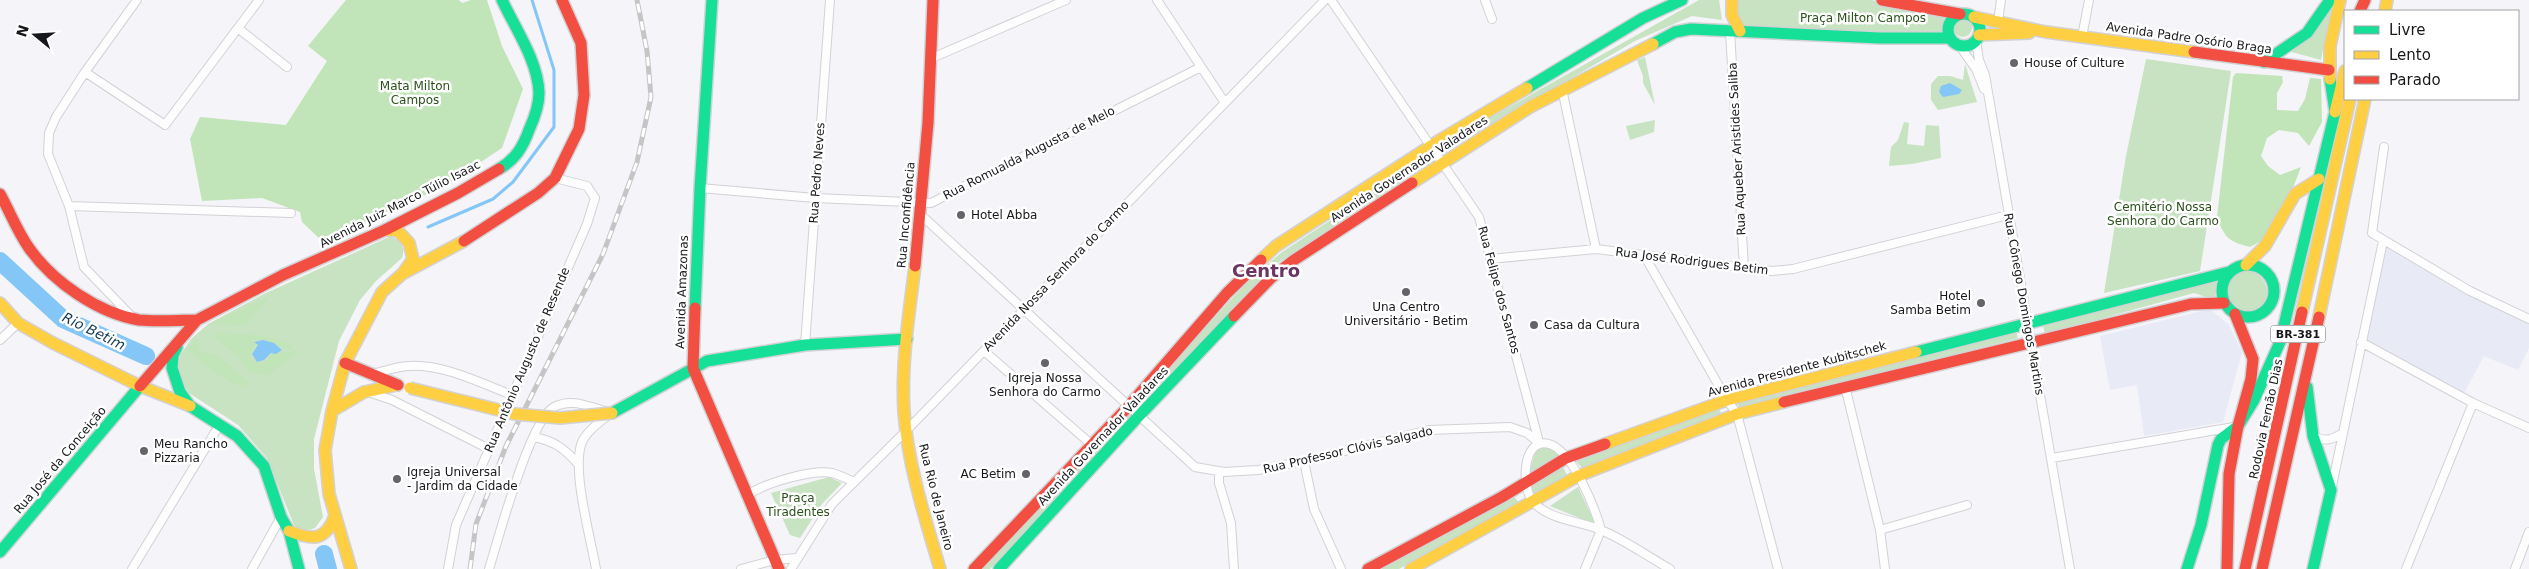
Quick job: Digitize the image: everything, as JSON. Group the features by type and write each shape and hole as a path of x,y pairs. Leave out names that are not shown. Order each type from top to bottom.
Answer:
{"main road":[{"name":"Avenida Juiz Marco Túlio Isaac","path":"197,320 283,275 385,230 458,193 511,162 524,143 534,118 538,93 532,62 502,0"},
{"path":"351,569 329,494 325,450 332,411 345,363 382,292 402,274 481,232 538,193 555,178 579,129 584,95 581,43 562,0"},
{"name":"Avenida Amazonas","path":"712,0 700,188 693,368 777,564"},
{"name":"Rua Inconfidência","path":"906,431 904,408 907,339 922,202 932,58 933,0"},
{"name":"Avenida Governador Valadares","path":"974,569 1128,406 1227,293 1276,246 1431,146 1644,18 1682,0"},
{"path":"1724,0 1735,31"},
{"path":"1732,0 1735,31"},
{"path":"1882,0 1960,14 1974,17 1979,24 1978,38 1969,45 1959,46 1949,38 1947,29 1950,21 1960,14"},
{"path":"2264,62 2307,33 2330,0"},
{"path":"2335,112 2328,70 2330,46 2340,0"},
{"name":"Avenida Padre Osório Braga","path":"1974,17 2046,32 2328,70"},
{"name":"Avenida Governador Valadares","path":"999,569 1139,416 1271,278 1294,260 1562,89 1675,32 1691,29 1878,38 1949,38"},
{"name":"Avenida Padre Osório Braga","path":"1978,38 1986,33 2046,32"},
{"path":"2187,569 2201,525 2218,445 2221,439 2238,426 2254,400 2280,342 2344,75"},
{"name":"Rodovia Fernão Dias","path":"2245,569 2266,482 2331,174 2350,100"},
{"name":"BR-381","path":"2262,569 2366,100"},
{"path":"2246,264 2263,269 2273,283 2272,301 2268,308 2253,317 2235,314 2224,304 2222,287 2229,272 2246,264 2265,246 2295,194 2319,179"},
{"path":"0,194 30,248 51,274 102,306 133,318 197,320"},
{"path":"385,230 398,231 410,243 412,259 402,274"},
{"name":"Avenida Presidente Kubitschek","path":"1368,569 1525,483 1566,458 1727,400 2229,272"},
{"path":"0,304 18,323 140,386 190,406 237,436 264,466 281,518 290,531 299,569"},
{"path":"1412,569 1533,503 1578,476 1737,414 1845,386 2191,304 2224,304"},
{"name":"Rodovia Fernão Dias","path":"2227,569 2229,474 2238,426 2252,379 2253,359 2235,314"},
{"name":"Rua José da Conceição","path":"0,552 197,320"},
{"path":"345,363 398,385 515,414 560,418 612,413 707,361 805,345 907,339"},
{"path":"179,341 173,356 172,372 180,392 190,406"},
{"path":"2306,377 2313,436 2331,490 2313,569"},
{"path":"332,411 364,392 398,385"},
{"name":"Rua Rio de Janeiro","path":"906,431 919,496 940,569"},
{"path":"290,531 312,538 319,538 328,532 335,516"}],"street":[{"path":"133,318 84,267 69,206 48,154 49,132 85,72 137,0"},
{"path":"85,72 165,126 239,30 259,0"},
{"name":"Rua Pedro Neves","path":"805,345 830,0"},
{"path":"932,58 1066,0"},
{"path":"1158,0 1225,102"},
{"name":"Avenida Nossa Senhora do Carmo","path":"791,569 796,558 832,504 906,431 1325,0"},
{"name":"Rua Felipe dos Santos","path":"1331,0 1479,217 1540,444"},
{"path":"1485,0 1492,19"},
{"path":"1998,21 2001,0"},
{"path":"2082,37 2090,0"},
{"path":"239,30 287,67"},
{"name":"Rua Aqueber Aristides Saliba","path":"1735,31 1744,268"},
{"name":"Rua Cônego Domingos Martins","path":"1978,38 1979,60 1985,75 2070,569"},
{"path":"1959,46 1976,69 1987,95"},
{"name":"Rua Romualda Augusta de Melo","path":"700,188 815,198 931,203 1201,67"},
{"path":"1562,89 1596,249"},
{"path":"2384,147 2371,228 2372,232 2382,241 2470,291 2529,319"},
{"name":"Rua Antônio Augusto de Resende","path":"448,569 456,525 587,224 595,198 587,186 555,178"},
{"path":"69,206 291,213"},
{"name":"Rua Professor Clóvis Salgado","path":"920,214 1195,466 1219,471 1258,470 1304,461 1429,430 1510,427 1527,433 1540,444 1554,446 1566,458"},
{"name":"Rua José Rodrigues Betim","path":"1490,259 1596,249 1772,271 1793,269 2008,215"},
{"path":"2331,490 2382,241"},
{"path":"1644,255 1727,400 1737,414 1778,569"},
{"path":"0,340 18,323"},
{"path":"2361,342 2473,402 2529,428"},
{"path":"984,351 1091,444"},
{"path":"375,374 407,366 426,366 450,372 512,395"},
{"path":"1845,386 1880,530 1885,569"},
{"path":"364,392 385,396 489,449"},
{"path":"489,569 517,476 534,437 551,408 560,404 577,402 612,413"},
{"path":"2406,569 2473,402"},
{"path":"596,569 577,463 582,442 597,423 612,413"},
{"path":"132,569 220,424"},
{"path":"2052,458 2238,426"},
{"path":"2313,436 2323,441 2330,441 2343,432"},
{"path":"534,437 550,440 557,444 577,463"},
{"path":"1540,444 1533,447 1528,456 1525,483 1533,503 1556,516 1601,530 1670,569"},
{"path":"1566,458 1578,476 1594,509 1601,530 1585,569"},
{"path":"1304,461 1314,509 1341,569"},
{"path":"1219,471 1219,483 1231,523 1234,569"},
{"path":"748,496 779,482 824,473 832,473 854,482"},
{"path":"1880,530 1967,505"},
{"path":"252,569 281,518"},
{"path":"2515,569 2529,532"},
{"path":"741,569 777,564 796,558"}],"shaded area":[{"path":"2383,241 2529,319 2529,348 2518,370 2484,356 2462,397 2361,342"},
{"path":"2210,309 2229,325 2242,352 2223,422 2144,436 2137,385 2110,390 2100,336"}],"green space":[{"name":"Mata Milton Campos","path":"346,0 459,0 462,3 471,0 487,0 502,46 523,89 502,148 443,187 322,241 302,222 300,212 262,198 202,201 190,139 200,117 286,125 327,61 308,46"},
{"path":"1699,0 1719,0 1722,20 1692,16 1635,41 1472,136 1273,266 990,569 980,569 1116,426 1248,281 1282,252 1463,133"},
{"name":"Praça Milton Campos","path":"1733,0 1871,0 1950,15 1945,21 1943,35 1741,29"},
{"path":"2331,9 2321,60 2288,51"},
{"path":"1959,19 1967,19 1972,24 1970,35 1959,37 1954,32 1954,24"},
{"path":"1645,57 1655,105 1643,83 1643,76 1637,60"},
{"name":"Cemitério Nossa Senhora do Carmo","path":"2146,59 2231,71 2200,271 2104,293 2126,156"},
{"path":"1965,64 1977,102 1938,110 1931,100 1931,84 1938,76 1950,76 1963,80"},
{"path":"2236,73 2282,76 2283,82 2277,93 2277,110 2298,111 2305,99 2310,78 2321,79 2322,122 2309,146 2298,133 2279,130 2267,138 2261,156 2268,166 2280,175 2301,167 2291,193 2261,241 2250,247 2228,238 2217,217 2233,77"},
{"path":"1655,120 1654,132 1630,140 1626,126"},
{"path":"1904,122 1909,123 1907,144 1924,146 1926,125 1939,126 1941,158 1912,164 1889,166 1891,147 1898,140"},
{"path":"389,237 399,241 403,247 402,258 376,281 360,300 339,341 314,439 314,469 323,517 315,528 302,529 294,525 267,458 238,425 189,393 178,373 180,354 191,339 208,324 264,294"},
{"path":"2250,271 2258,274 2264,280 2267,292 2264,304 2258,310 2242,313 2234,310 2228,304 2225,288 2228,280 2234,274"},
{"path":"2218,277 2215,300 2194,293 2045,334 2041,317"},
{"path":"269,297 244,326 212,323"},
{"path":"2014,325 2018,338 1739,409 1737,401"},
{"path":"217,333 246,334 282,341 291,345 292,349 264,339 253,340 254,346 248,357 256,364 266,362 271,355 300,350 267,376 249,371 238,356 213,336"},
{"path":"198,339 199,352 215,354 249,382 244,388 217,374 187,349"},
{"path":"1718,408 1722,414 1582,468 1575,460"},
{"path":"1544,447 1553,450 1561,458 1529,475 1535,451"},
{"path":"1563,467 1568,477 1536,497 1530,487"},
{"name":"Praça Tiradentes","path":"829,477 842,483 822,504 800,538 790,535 771,493"},
{"path":"1578,487 1596,525 1550,506"},
{"path":"1512,495 1519,502 1399,569 1378,569"}],"water":[{"path":"1950,83 1962,90 1959,94 1943,97 1939,92 1941,86"},
{"path":"263,340 274,343 282,350 276,354 271,353 264,360 257,362 252,354 258,345 254,342"}],"waterway":[{"path":"428,227 493,199 513,182 554,127 554,70 532,0"},
{"name":"Rio Betim","path":"0,261 63,319 146,356"},
{"name":"Rio Betim","path":"324,554 328,569"}],"railway":[{"path":"470,569 476,524 506,446 603,254 637,162 651,97 647,51 637,0"}],"traffic: fast":[{"path":"499,169 514,157 524,142 536,112 539,93 535,69 502,0"},
{"path":"695,308 700,188 712,0"},
{"path":"1527,88 1643,18 1682,0"},
{"path":"2264,62 2307,33 2330,0"},
{"path":"1964,14 1970,15 1975,19 1979,24 1980,30 1979,36 1975,41 1970,45 1964,46 1958,45 1953,41 1949,36 1948,30 1949,24 1953,19 1958,15 1964,14"},
{"path":"1653,44 1675,32 1691,29 1879,38 1949,38"},
{"path":"2238,426 2254,400 2280,342 2335,112 2330,79"},
{"path":"2243,265 2253,265 2267,272 2274,286 2274,291 2274,296 2267,310 2253,317 2243,317 2233,313 2226,306 2222,296 2222,286 2226,276 2233,269 2243,265"},
{"path":"1916,352 2229,272"},
{"path":"999,569 1136,419 1234,316"},
{"path":"612,413 707,361 805,345 907,339"},
{"path":"177,347 173,355 172,368 180,392 190,406 237,436 264,466 281,517 289,531 299,569"},
{"path":"0,552 140,386"},
{"path":"2307,387 2313,436 2331,490 2313,569"},
{"path":"2187,569 2201,525 2218,445 2221,439 2238,426"}],"traffic: slow":[{"path":"1732,0 1732,15 1740,31"},
{"path":"2330,79 2330,46 2340,0"},
{"path":"2385,10 2387,0"},
{"path":"1974,17 2046,32 2194,52"},
{"path":"1979,35 2029,33"},
{"path":"1412,183 1530,107 1653,44"},
{"path":"2335,112 2344,75"},
{"path":"1261,260 1276,246 1440,140 1527,88"},
{"path":"2302,312 2350,100"},
{"path":"2319,317 2365,100"},
{"path":"2246,265 2265,246 2295,194 2319,179"},
{"path":"385,230 398,231 409,243 413,259 403,273"},
{"path":"351,569 329,494 325,450 332,411 345,363 382,292 402,274 464,241"},
{"path":"915,266 905,357 904,412 913,472 940,569"},
{"path":"0,303 18,323 53,343 140,386 190,406"},
{"path":"1605,444 1727,400 1916,352"},
{"path":"332,411 364,392 397,385"},
{"path":"410,388 515,414 560,418 612,413"},
{"path":"1411,569 1578,476 1737,414 1784,402"},
{"path":"289,531 304,536 317,537 327,531 335,516"}],"traffic: jam":[{"path":"464,241 538,193 555,178 579,129 584,95 581,43 562,0"},
{"path":"915,266 928,123 933,0"},
{"path":"1882,0 1960,14"},
{"path":"2360,10 2365,0"},
{"path":"2194,52 2329,70"},
{"path":"140,386 197,320 283,275 385,230 458,193 499,169"},
{"path":"1234,316 1271,278 1294,260 1412,183"},
{"path":"0,194 17,228 39,261 78,294 108,311 139,320 197,320"},
{"path":"974,569 1126,409 1227,293 1261,260"},
{"path":"1784,402 2191,304 2224,303"},
{"path":"695,308 693,368 779,569"},
{"path":"2245,569 2302,312"},
{"path":"2227,569 2229,474 2238,426 2251,379 2253,359 2235,314"},
{"path":"2262,569 2319,317"},
{"path":"345,363 398,385"},
{"path":"1368,569 1502,497 1566,458 1605,444"}],"place":[{"name":"House of Culture","path":"2014,63"},
{"name":"Hotel Abba","path":"961,215"},
{"name":"Una Centro Universitário - Betim","path":"1406,292"},
{"name":"Hotel Samba Betim","path":"1981,303"},
{"name":"Casa da Cultura","path":"1534,325"},
{"name":"Igreja Nossa Senhora do Carmo","path":"1045,363"},
{"name":"Meu Rancho Pizzaria","path":"144,451"},
{"name":"AC Betim","path":"1026,474"},
{"name":"Igreja Universal - Jardim da Cidade","path":"397,479"}],"district":[{"name":"Centro","path":"1266,270"}]}
